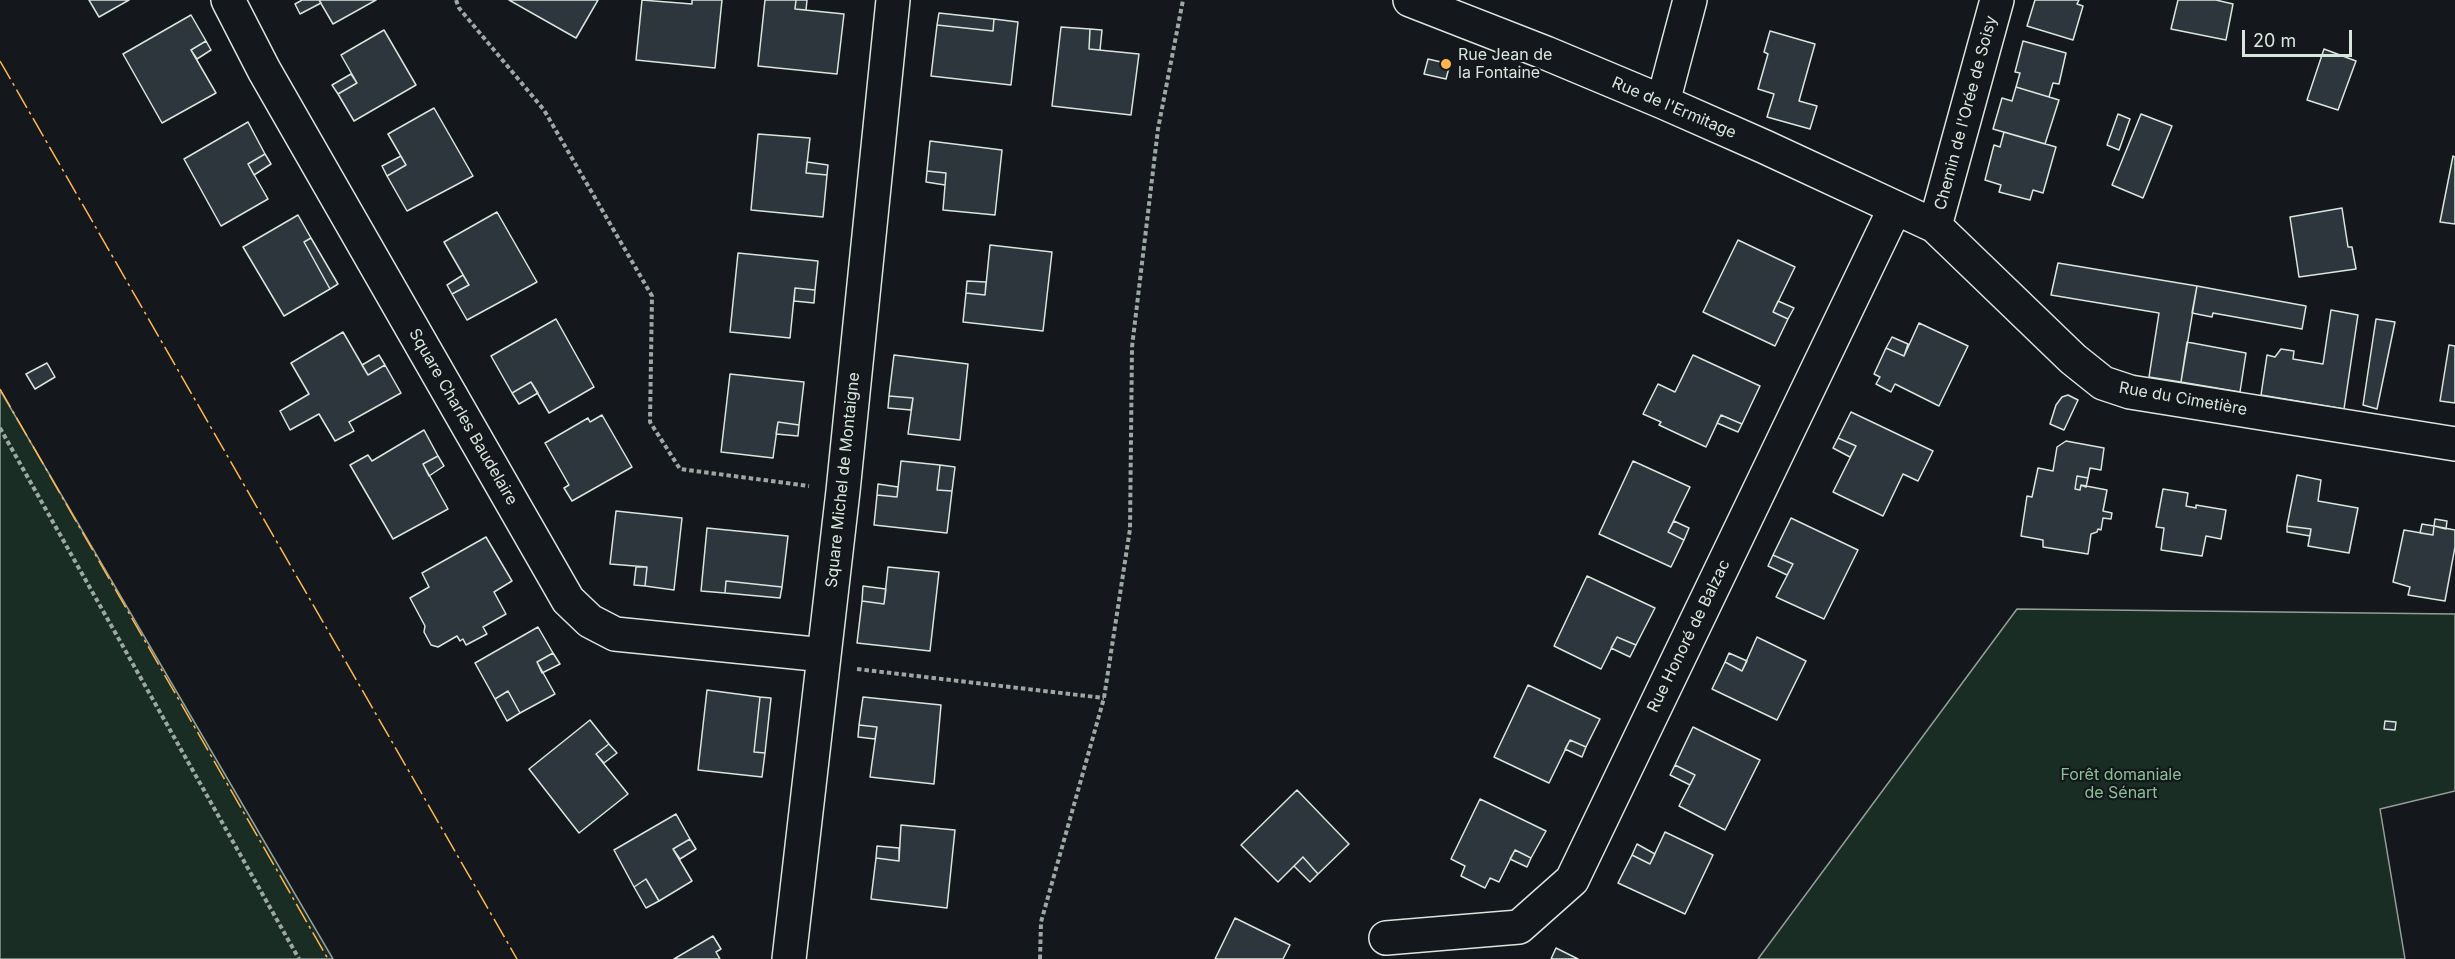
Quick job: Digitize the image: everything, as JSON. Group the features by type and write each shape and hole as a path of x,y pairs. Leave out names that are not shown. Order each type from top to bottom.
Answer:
{"street":[{"name":"Square Charles Baudelaire","path":"228,0 264,70 568,600 590,621 615,634 823,660"},
{"name":"Square Michel de Montaigne","path":"789,959 843,491 893,0"},
{"name":"Rue de l'Ermitage","path":"1410,0 1663,102 1935,226"},
{"path":"1663,102 1690,0"},
{"name":"Chemin de l'Orée de Soisy","path":"1935,226 1997,0"},
{"name":"Rue Honoré de Balzac","path":"1386,938 1519,927 1572,880 1895,208"},
{"name":"Rue du Cimetière","path":"1935,226 2073,359 2103,382 2130,392 2455,444"}],"path":[{"path":"456,0 459,8 544,110 652,296 650,422 680,469 843,491"},
{"path":"1040,959 1041,922 1104,698 1130,529 1132,347 1158,129 1183,0"},
{"path":"0,428 299,959"},
{"path":"823,660 1104,698"}],"green space":[{"path":"0,390 333,959 0,959"},
{"name":"Forêt domaniale de Sénart","path":"2017,609 2455,614 2455,791 2380,809 2405,959 1758,959"}],"building":[{"path":"89,0 129,0 99,17"},
{"path":"302,0 319,0 321,3 300,14 295,4"},
{"path":"319,0 376,0 333,24"},
{"path":"509,0 598,0 576,38"},
{"path":"642,0 692,4 692,0 722,0 715,68 636,60"},
{"path":"765,0 796,0 795,9 844,14 837,74 758,66"},
{"path":"796,0 807,0 806,10 795,9"},
{"path":"2035,0 2079,0 2077,4 2083,6 2073,40 2027,26"},
{"path":"2178,0 2216,0 2233,4 2226,40 2171,29"},
{"path":"939,13 994,19 993,31 937,25"},
{"path":"191,15 206,41 191,50 216,93 162,123 123,54"},
{"path":"994,19 1018,22 1011,85 931,76 937,25 993,31"},
{"path":"1061,27 1090,29 1089,49 1139,54 1131,115 1052,106"},
{"path":"1090,29 1102,30 1100,50 1089,49"},
{"path":"384,30 416,85 354,121 338,94 357,83 341,55"},
{"path":"1770,31 1815,44 1799,101 1817,106 1810,129 1767,117 1774,94 1758,89 1768,54 1764,52"},
{"path":"206,41 211,50 197,59 191,50"},
{"path":"2023,41 2066,53 2059,84 2053,83 2049,97 2016,87 2020,73 2015,72"},
{"path":"2324,49 2356,61 2338,110 2307,100"},
{"path":"1428,59 1450,64 1446,79 1424,74"},
{"path":"351,74 357,83 338,94 332,85"},
{"path":"2016,87 2059,100 2045,144 1993,129 2002,98 2012,101"},
{"path":"434,108 473,176 407,211 387,176 406,165 388,134"},
{"path":"2118,114 2130,119 2119,150 2107,145"},
{"path":"2141,114 2172,126 2143,198 2112,185"},
{"path":"248,122 265,154 248,164 268,199 221,226 184,159"},
{"path":"2004,132 2056,147 2043,193 2033,190 2030,200 1999,192 2001,185 1985,180 1994,145 2000,147"},
{"path":"758,134 810,138 806,173 827,175 823,217 751,210"},
{"path":"930,141 1002,150 995,215 943,210 946,173 927,171"},
{"path":"265,154 271,164 254,175 248,164"},
{"path":"401,156 406,165 387,176 382,166"},
{"path":"2453,156 2455,157 2455,224 2440,222"},
{"path":"807,162 828,165 827,175 806,173"},
{"path":"927,171 946,173 945,185 926,182"},
{"path":"2342,208 2348,247 2352,247 2356,269 2299,277 2290,217"},
{"path":"497,212 537,282 467,320 452,294 469,285 444,242"},
{"path":"298,215 311,238 304,242 330,289 284,316 243,247"},
{"path":"311,238 338,284 330,289 304,242"},
{"path":"1738,240 1795,267 1773,312 1788,319 1775,346 1703,312"},
{"path":"990,245 1052,252 1043,331 963,322 966,293 985,295"},
{"path":"738,253 818,261 815,290 795,288 790,338 730,332"},
{"path":"2058,263 2197,286 2181,382 2149,377 2159,313 2051,295"},
{"path":"463,275 469,285 452,294 447,285"},
{"path":"967,281 986,282 985,295 966,293"},
{"path":"2197,286 2306,306 2302,329 2213,313 2212,317 2192,313"},
{"path":"795,288 815,290 814,303 794,301"},
{"path":"1778,301 1794,308 1788,319 1773,312"},
{"path":"2331,310 2358,315 2344,409 2261,395 2267,355 2275,357 2281,349 2294,351 2293,359 2323,364"},
{"path":"556,319 594,387 549,413 531,382 512,393 491,356"},
{"path":"2376,319 2395,322 2377,409 2363,405"},
{"path":"1919,323 1968,346 1939,406 1895,384 1891,392 1876,384 1880,377 1874,374 1886,348 1904,356"},
{"path":"343,332 368,375 385,365 401,393 349,422 354,431 335,441 319,414 290,430 280,411 309,394 291,363"},
{"path":"1892,337 1908,344 1904,356 1886,348"},
{"path":"2187,342 2246,353 2240,392 2181,382"},
{"path":"2449,345 2455,346 2455,403 2440,401"},
{"path":"379,355 385,365 368,375 362,365"},
{"path":"894,355 968,364 960,440 908,434 913,398 889,396"},
{"path":"1693,355 1760,386 1742,424 1721,415 1706,447 1659,425 1661,422 1643,414 1658,384 1675,392"},
{"path":"47,363 55,377 35,389 26,374"},
{"path":"730,374 804,382 799,425 778,422 773,458 721,452"},
{"path":"531,382 538,393 519,404 512,393"},
{"path":"2068,395 2078,400 2064,430 2050,424 2056,405 2062,397"},
{"path":"889,396 913,398 911,410 888,408"},
{"path":"1851,412 1933,451 1918,481 1903,474 1883,516 1833,492 1856,446 1838,438"},
{"path":"602,415 632,467 572,501 564,488 569,485 545,443 588,418 590,422"},
{"path":"1721,415 1742,424 1738,432 1717,423"},
{"path":"778,422 799,425 798,436 776,434"},
{"path":"424,430 438,456 423,464 448,509 393,539 350,465 368,455 372,461"},
{"path":"1838,438 1856,446 1850,457 1833,448"},
{"path":"2066,441 2104,448 2101,470 2090,468 2088,478 2077,476 2075,489 2080,490 2081,485 2107,490 2103,511 2112,513 2111,519 2103,518 2101,530 2098,529 2097,532 2091,534 2088,554 2043,547 2043,540 2021,536 2027,496 2032,497 2038,468 2053,471 2057,447"},
{"path":"438,456 444,466 429,476 423,464"},
{"path":"901,461 940,465 937,490 952,491 947,533 874,525 877,495 897,497"},
{"path":"1633,461 1690,487 1668,532 1684,540 1671,567 1599,534"},
{"path":"940,465 955,467 952,491 937,490"},
{"path":"2297,475 2321,480 2318,501 2358,508 2349,553 2308,546 2311,529 2287,526"},
{"path":"2077,476 2088,478 2086,487 2081,485 2080,490 2075,489"},
{"path":"878,484 898,487 897,497 877,495"},
{"path":"2163,489 2188,493 2186,506 2196,508 2196,505 2226,510 2221,539 2206,536 2202,556 2161,550 2164,528 2156,527"},
{"path":"616,511 682,518 674,590 645,586 647,567 610,564"},
{"path":"1791,518 1858,550 1824,619 1776,597 1793,564 1773,555"},
{"path":"2435,519 2447,521 2446,529 2434,526"},
{"path":"1674,521 1689,528 1684,540 1668,532"},
{"path":"2422,524 2434,526 2433,535 2420,533"},
{"path":"2287,526 2311,529 2310,536 2287,532"},
{"path":"2434,526 2455,530 2455,547 2445,601 2408,595 2410,587 2393,582 2404,530 2433,535"},
{"path":"707,528 788,536 782,587 726,581 725,593 701,591"},
{"path":"486,537 512,581 494,592 506,614 483,627 487,634 466,645 463,639 460,641 457,636 438,647 431,645 424,632 425,626 410,598 429,587 422,573"},
{"path":"1773,555 1793,564 1787,575 1768,566"},
{"path":"636,567 647,567 645,586 634,585"},
{"path":"888,567 939,572 930,651 857,643 862,601 884,604"},
{"path":"1587,576 1655,608 1636,645 1617,637 1601,669 1554,646"},
{"path":"726,581 782,587 780,598 725,593"},
{"path":"863,586 886,589 884,604 862,601"},
{"path":"538,627 553,653 537,662 555,694 520,713 508,691 495,699 475,663"},
{"path":"1617,637 1636,645 1630,657 1611,648"},
{"path":"1757,637 1806,661 1777,720 1712,689 1725,662 1742,671"},
{"path":"553,653 560,664 542,673 537,662"},
{"path":"1729,653 1747,661 1742,671 1725,662"},
{"path":"1528,685 1600,719 1586,747 1570,740 1549,783 1494,757"},
{"path":"707,690 760,697 754,752 765,753 762,777 698,770"},
{"path":"508,691 520,713 507,721 495,699"},
{"path":"760,697 771,698 765,753 754,752"},
{"path":"863,697 941,705 934,784 870,777 877,727 859,725"},
{"path":"590,720 609,744 596,754 628,794 579,833 529,769"},
{"path":"2385,721 2396,722 2395,730 2384,729"},
{"path":"859,725 877,727 875,739 858,737"},
{"path":"1693,727 1760,760 1725,830 1679,806 1695,775 1675,765"},
{"path":"1570,740 1586,747 1582,757 1565,749"},
{"path":"609,744 617,753 604,763 596,754"},
{"path":"1675,765 1695,775 1690,785 1670,775"},
{"path":"1297,790 1349,844 1318,874 1303,857 1278,882 1241,845"},
{"path":"1480,799 1546,831 1531,858 1515,850 1499,882 1490,878 1485,888 1461,876 1465,866 1451,859"},
{"path":"676,814 690,839 673,849 692,881 659,901 646,879 634,887 614,850"},
{"path":"901,825 955,830 947,908 871,899 876,858 899,861"},
{"path":"1665,832 1713,855 1685,914 1618,883 1632,855 1650,864"},
{"path":"690,839 696,849 680,859 673,849"},
{"path":"1637,844 1655,854 1650,864 1632,855"},
{"path":"877,846 899,848 899,861 876,858"},
{"path":"1515,850 1531,858 1527,867 1510,859"},
{"path":"1303,857 1318,874 1310,882 1294,866"},
{"path":"646,879 659,901 646,908 634,887"},
{"path":"1235,918 1290,945 1283,959 1215,959"},
{"path":"713,936 721,949 716,952 720,959 674,959"},
{"path":"1556,948 1578,959 1551,959"}],"power":[{"path":"0,61 517,959"},
{"path":"0,389 328,959"}],"place":[{"name":"Rue Jean de la Fontaine","path":"1446,64"}]}
